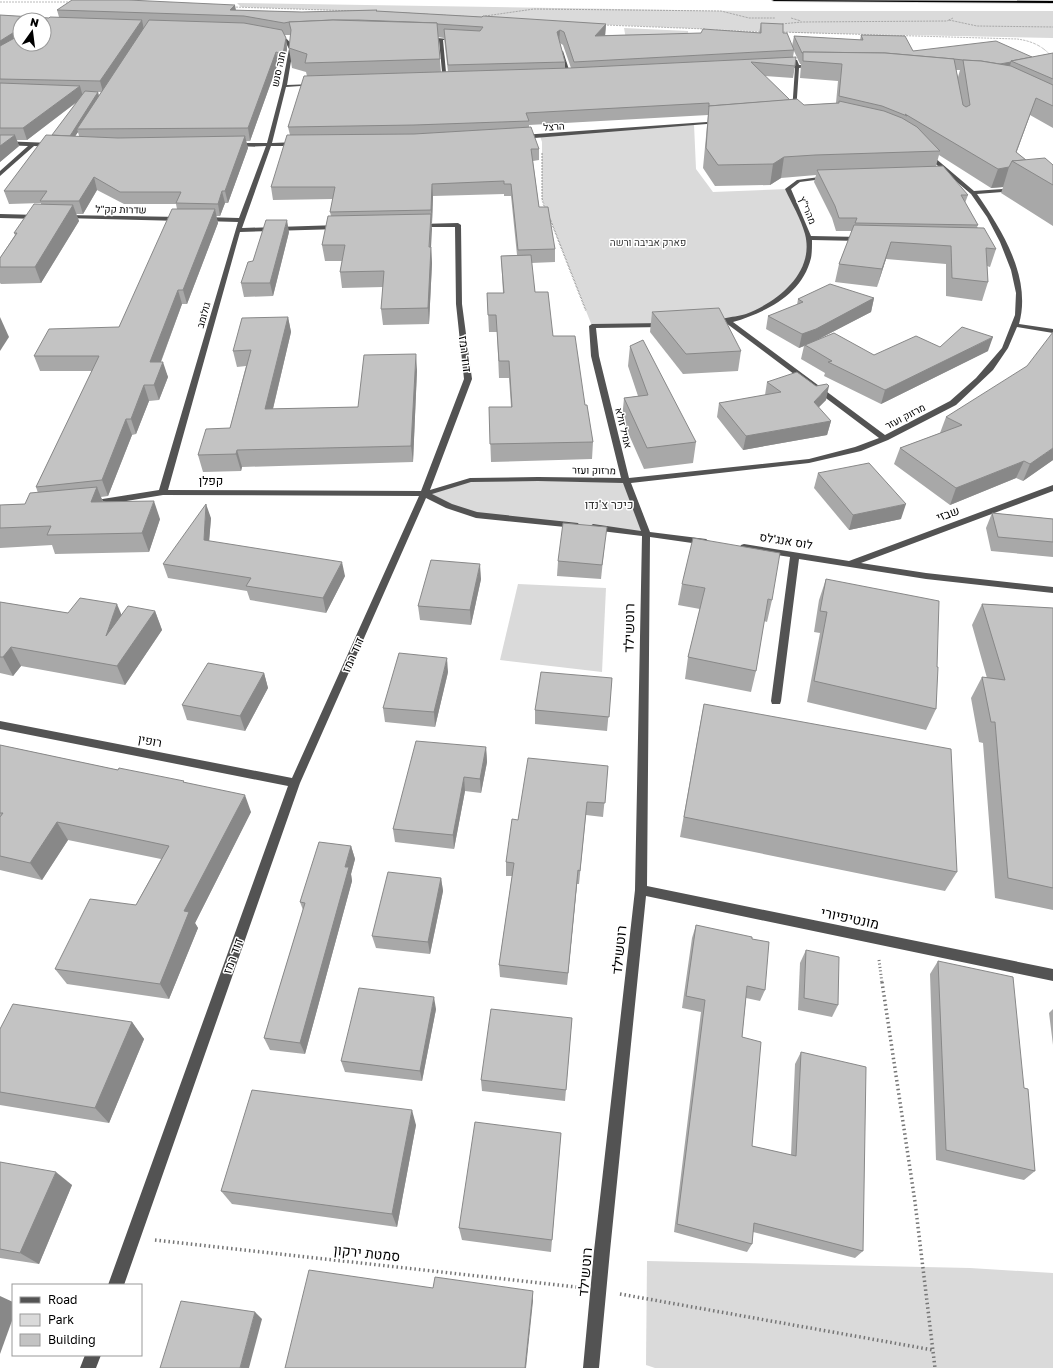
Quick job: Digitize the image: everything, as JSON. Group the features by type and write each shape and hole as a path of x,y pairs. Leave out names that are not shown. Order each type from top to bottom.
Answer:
{"highway":[{"path":"774,0 1053,2"}],"street":[{"name":"חנה סנש","path":"267,34 286,38 290,43 291,49 284,86 269,144"},
{"path":"286,38 293,38"},
{"path":"417,38 461,41"},
{"path":"441,39 445,82"},
{"path":"560,45 570,78"},
{"path":"794,59 797,66 794,116"},
{"path":"774,67 817,66"},
{"path":"562,78 578,77"},
{"path":"438,82 452,82"},
{"path":"284,86 322,85"},
{"path":"786,117 802,116"},
{"name":"הרצל","path":"516,137 726,122"},
{"path":"0,143 60,145"},
{"name":"גולומב","path":"163,492 241,220 269,144"},
{"path":"224,145 307,144"},
{"path":"0,174 32,145"},
{"name":"מרזוק ועזר","path":"424,494 470,480 626,482 809,461 858,449 885,438 953,402 990,368 1005,348 1018,315 1019,293 1014,270 1003,242 990,218 973,193 922,150"},
{"path":"941,174 951,174"},
{"name":"מהרי\"ץ","path":"708,323 729,322 761,308 789,291 801,279 808,265 810,252 809,238 788,189 800,181 833,178"},
{"path":"973,193 1020,189"},
{"path":"0,216 47,217"},
{"name":"שדרות קק\"ל","path":"54,217 187,219"},
{"path":"194,219 241,220"},
{"name":"דוד רמז","path":"116,1284 294,783 424,494 468,378 459,304 458,225 410,226"},
{"path":"238,230 348,227"},
{"name":"מהרי\"ץ","path":"809,238 871,239"},
{"path":"996,242 1003,242"},
{"path":"729,322 885,438"},
{"path":"592,326 672,325"},
{"path":"1015,325 1053,331"},
{"name":"אמיל זולא","path":"592,326 595,356 626,482 646,533"},
{"name":"שבזי","path":"852,563 1053,488"},
{"name":"קפלן","path":"84,504 163,492 424,494"},
{"path":"424,494 449,506 476,514 646,533 716,543"},
{"name":"רוטשילד","path":"591,1368 641,890 646,533"},
{"name":"לוס אנג'לס","path":"732,545 926,576 1053,590"},
{"path":"776,701 795,555"},
{"name":"רופין","path":"0,725 294,783"},
{"name":"מונטיפיורי","path":"641,890 1053,975"},
{"path":"88,1368 93,1356"}],"path":[{"path":"0,2 74,2"},
{"path":"233,7 357,11"},
{"path":"481,17 534,9 721,11 749,18 777,18"},
{"path":"396,12 496,18"},
{"path":"792,18 802,22"},
{"path":"949,20 955,18"},
{"path":"782,32 781,24 802,22 949,20 977,26 1053,27"},
{"path":"597,25 706,29"},
{"path":"714,30 767,32"},
{"path":"774,32 1017,38 1030,41 1042,47 1053,58"},
{"path":"540,136 542,142 542,199 592,326"},
{"path":"876,939 915,1202 935,1368"},
{"name":"סמטת ירקון","path":"133,1237 598,1290 933,1350"}],"green space":[{"path":"237,3 740,11 1053,11 1053,38 801,33 590,24 434,14 241,7"},
{"path":"624,28 688,31 689,44 627,45"},
{"name":"פארק אביבה ורשה","path":"694,124 696,169 713,192 788,189 809,238 808,265 789,291 761,309 729,322 592,326 542,199 542,142 540,136"},
{"name":"כיכר צ'נדו","path":"470,480 626,482 646,533 476,515 424,494"},
{"path":"518,584 606,588 602,672 500,660"},
{"path":"647,1261 970,1268 1053,1273 1053,1368 655,1368 646,1365"}],"building":[{"path":"72,0 128,0 235,5 230,10 302,12 377,10 376,11 606,24 595,36 701,33 703,29 761,33 761,23 783,24 783,33 787,33 794,50 574,62 564,32 560,30 557,32 565,62 448,65 444,29 480,31 483,27 437,23 358,20 284,23 244,16 57,10"},
{"path":"0,15 12,16 12,34 0,41"},
{"path":"52,17 142,20 100,81 0,79 0,46 12,39 12,52 52,52"},
{"path":"149,20 244,23 282,30 286,38 283,54 276,52 248,128 77,129"},
{"path":"333,20 437,23 440,59 305,63 307,54 289,48 291,30 289,22"},
{"path":"861,35 905,36 913,51 996,41 1032,57 1000,64 885,53 802,53 794,36 863,40"},
{"path":"803,52 885,53 954,59 963,105 966,107 970,105 963,60 981,61 1011,66 1053,85 1053,106 1036,98 1016,152 1026,160 1012,161 1009,167 998,169 905,114 907,116 882,106 839,96 842,64 803,61"},
{"path":"1053,53 1053,79 1011,61"},
{"path":"796,57 795,66 751,62 790,100 709,106 709,103 526,113 529,121 288,127 304,76 570,68"},
{"path":"0,83 80,86 23,128 0,128"},
{"path":"85,91 98,92 70,136 52,135"},
{"path":"797,99 804,105 839,103 839,101 884,111 902,118 917,127 940,151 815,155 784,157 773,164 718,165 706,148 709,106"},
{"path":"531,127 539,149 531,149 539,207 548,207 555,249 518,250 511,184 504,184 504,181 432,184 431,210 330,212 335,187 271,187 287,135 414,134"},
{"path":"0,135 15,135 0,146"},
{"path":"46,135 118,138 245,136 225,191 222,191 218,204 176,203 181,192 120,192 94,177 79,201 40,201 47,191 4,191"},
{"path":"1045,158 1053,165 1053,185 1012,161"},
{"path":"943,166 968,195 961,195 978,225 855,223 857,218 839,218 835,206 817,170"},
{"path":"34,204 73,205 35,267 0,267 0,258 17,233 14,233"},
{"path":"172,209 215,209 183,290 178,290 150,362 163,362 154,385 144,385 131,419 126,419 102,480 36,487 99,356 34,356 49,329 119,327"},
{"path":"431,214 428,308 381,309 384,271 340,272 345,245 322,245 328,216"},
{"path":"266,220 287,220 270,283 241,283 248,262 253,261"},
{"path":"854,225 984,228 996,249 986,248 988,282 952,278 951,246 891,242 882,269 839,264"},
{"path":"531,255 535,292 548,292 553,336 575,336 585,405 587,405 593,442 490,444 489,407 512,407 509,361 499,361 496,315 488,315 487,293 504,293 501,256"},
{"path":"830,284 874,298 816,329 802,334 768,316 803,302 798,299"},
{"path":"719,308 741,351 686,354 652,312"},
{"path":"288,317 265,409 358,407 364,355 416,354 411,446 237,450 236,454 198,455 206,429 230,428 251,350 233,351 242,318"},
{"path":"962,327 993,337 885,390 828,362 832,361 805,345 834,333 874,355 916,336 940,347"},
{"path":"1053,332 1053,448 1030,464 1024,461 956,488 900,448 962,425 946,417 1027,366"},
{"path":"643,340 696,442 647,448 624,398 648,395 630,346"},
{"path":"797,372 816,386 827,384 829,386 814,402 831,421 746,436 719,403 781,392 767,382"},
{"path":"869,463 906,504 853,515 818,473"},
{"path":"97,487 91,502 154,501 142,533 47,535 51,526 0,528 0,505 25,504 30,493"},
{"path":"206,504 204,540 342,562 323,598 246,586 251,578 163,564"},
{"path":"992,513 1053,519 1053,542 998,537"},
{"path":"563,523 607,527 602,565 558,561"},
{"path":"693,538 780,553 772,600 768,599 756,671 688,657 705,588 682,584"},
{"path":"431,560 480,564 470,610 418,606"},
{"path":"826,579 939,601 936,709 814,681 827,612 820,611"},
{"path":"80,598 117,604 106,636 128,606 155,611 117,666 11,647 3,657 0,657 0,602 68,613"},
{"path":"982,604 1053,608 1053,888 1008,878 995,722 991,722 982,677 1005,680"},
{"path":"399,653 447,658 434,712 383,708"},
{"path":"208,663 264,673 240,716 182,705"},
{"path":"541,672 612,678 609,717 535,710"},
{"path":"704,704 951,749 957,872 684,817"},
{"path":"416,741 486,747 480,779 464,777 453,835 393,829"},
{"path":"0,745 118,770 119,768 184,781 183,782 245,795 184,911 189,912 160,984 55,969 90,899 136,905 169,846 57,822 30,863 0,856 0,817 3,813 0,813"},
{"path":"528,758 608,766 605,803 587,802 580,871 578,870 568,973 499,965 514,863 506,862 512,819 518,820"},
{"path":"319,842 351,846 345,867 349,867 300,1043 264,1038 305,903 300,902"},
{"path":"388,872 441,878 428,942 372,936"},
{"path":"696,925 769,942 765,990 747,986 742,1037 761,1042 752,1146 796,1156 801,1052 866,1067 863,1251 754,1223 752,1244 677,1224 705,1000 686,996"},
{"path":"806,950 839,957 838,1005 804,998"},
{"path":"938,961 1013,977 1024,1088 1028,1089 1035,1171 946,1150"},
{"path":"359,988 434,997 420,1071 341,1061"},
{"path":"13,1004 132,1022 95,1108 0,1092 0,1029"},
{"path":"491,1009 572,1018 566,1090 481,1080"},
{"path":"252,1090 412,1110 392,1214 221,1191"},
{"path":"475,1122 561,1133 552,1240 459,1228"},
{"path":"0,1162 56,1172 20,1253 0,1249"},
{"path":"309,1270 433,1288 435,1277 533,1291 525,1368 285,1368"},
{"path":"181,1301 255,1312 240,1368 160,1368"}]}
